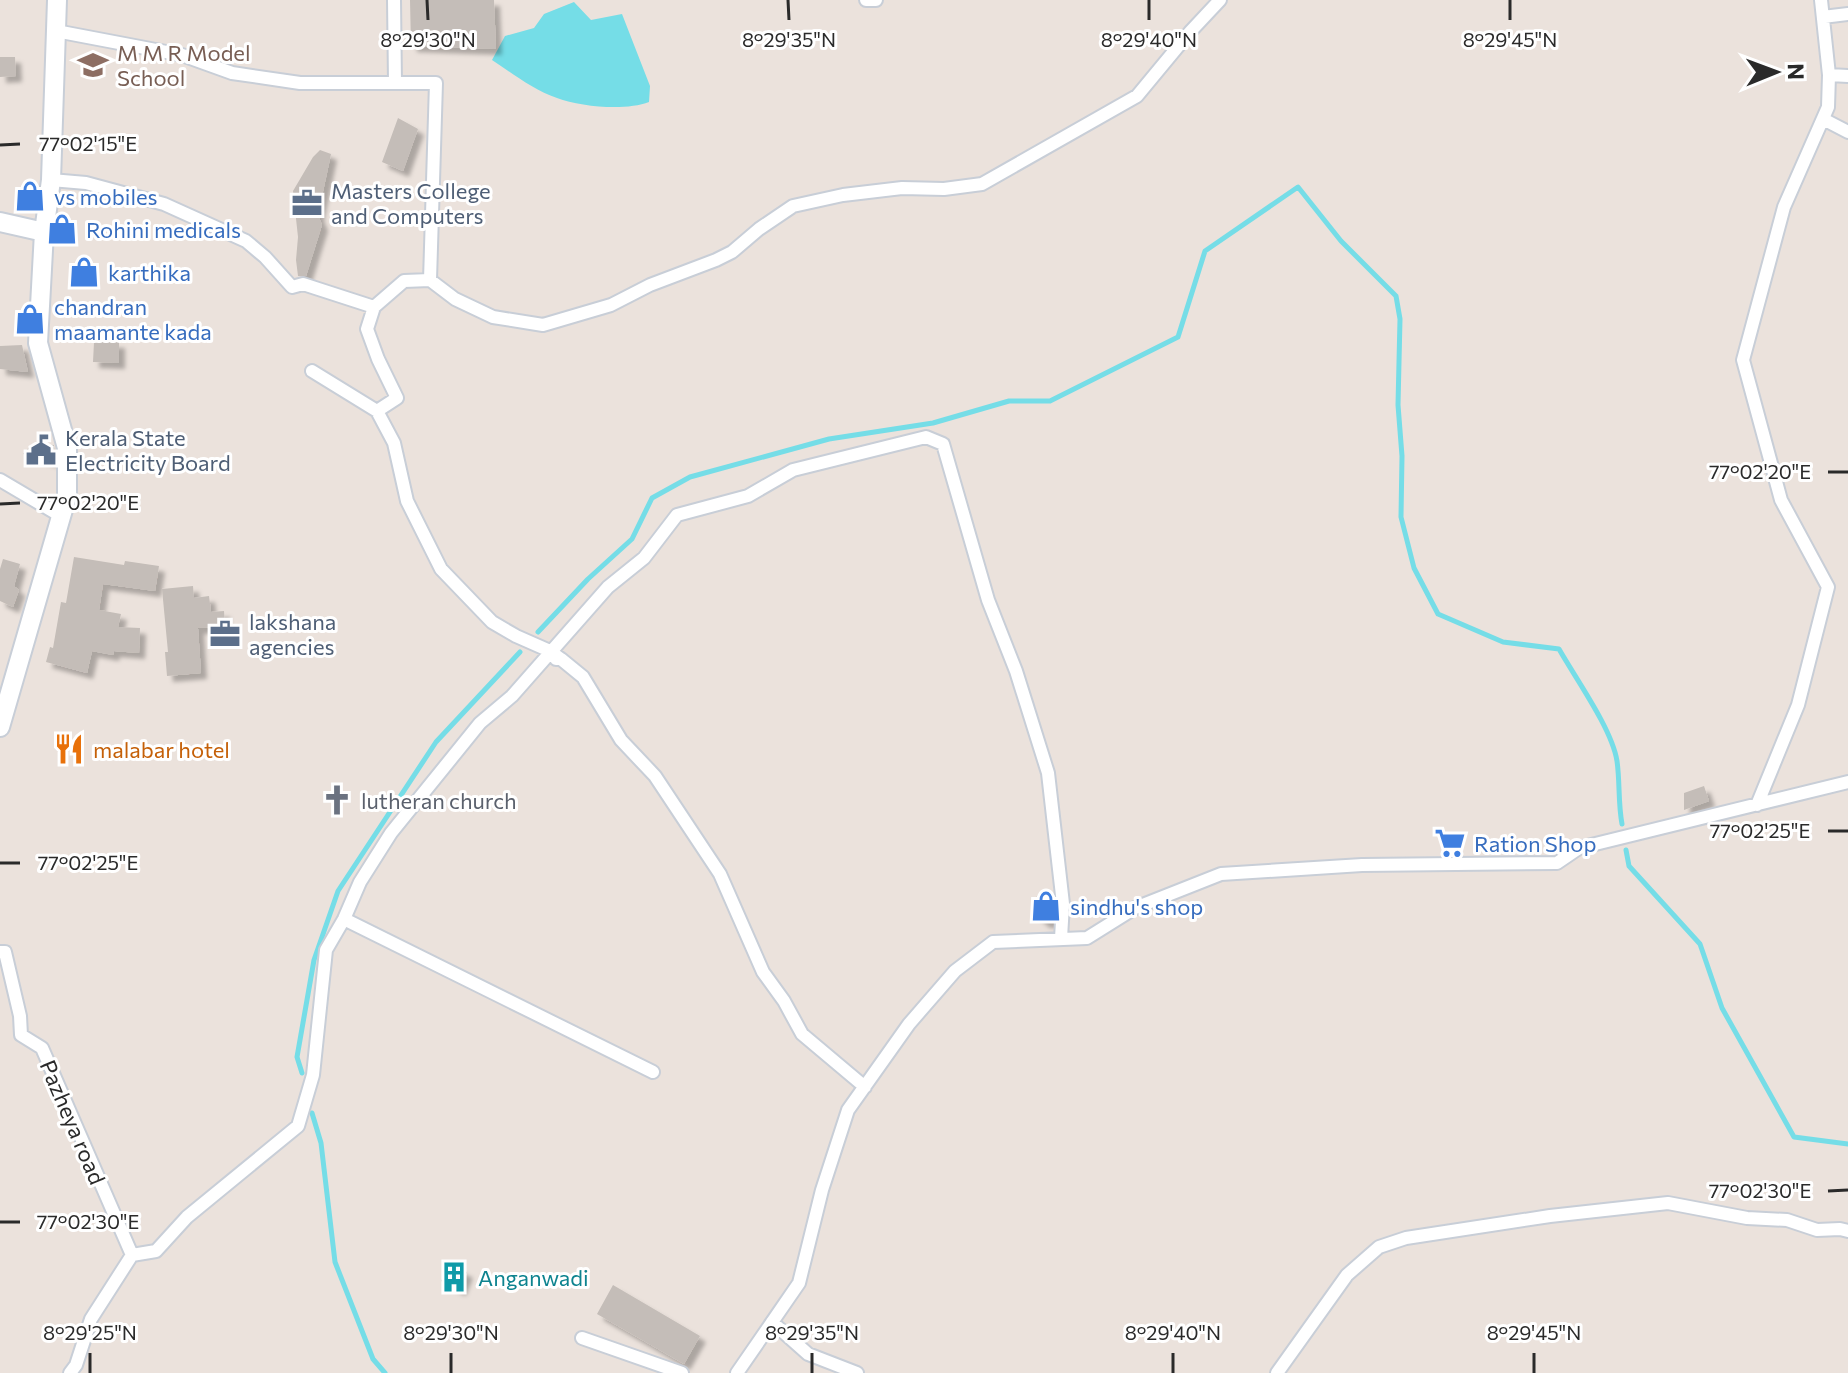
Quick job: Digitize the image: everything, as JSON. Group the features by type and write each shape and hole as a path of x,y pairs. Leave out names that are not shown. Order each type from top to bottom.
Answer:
{"main road":[{"path":"0,727 67,496 67,448 38,343 44,232 51,180 57,0"},
{"path":"2,224 44,232"}],"street":[{"path":"394,0 395,83"},
{"path":"866,0 876,0"},
{"path":"377,411 397,398 367,329 374,307 404,281 430,280 455,299 493,317 543,325 611,305 650,285 716,260 732,252 793,206 843,195 902,188 944,189 982,184 1137,96 1220,0"},
{"path":"1757,805 1798,705 1828,587 1781,500 1743,360 1784,207 1828,107 1829,75 1821,0"},
{"path":"1823,17 1848,14"},
{"path":"56,31 182,55 232,73 300,83 436,83 430,280"},
{"path":"1829,75 1848,76"},
{"path":"1823,119 1848,132"},
{"path":"51,180 86,183 164,204 246,241 292,287 303,284 374,307"},
{"path":"312,371 377,411 394,443 407,501 441,569 492,622 583,677 621,740 655,776 720,874 763,972 802,1034 865,1087"},
{"path":"70,1373 76,1365 91,1319 132,1255 156,1251 187,1217 298,1126 313,1075 326,950 360,882 391,833 480,723 552,656 608,587 644,558 677,515 748,496 793,470 926,437 943,444 988,600 1016,671 1048,773 1063,904 1061,938"},
{"path":"0,480 61,516"},
{"path":"737,1373 799,1283 822,1190 848,1110 909,1024 955,971 993,942 1087,938 1135,908 1221,874 1362,865 1557,863 1579,848 1848,782"},
{"path":"344,919 653,1072"},
{"name":"Pazheya road","path":"0,952 5,952 20,1016 21,1035 42,1048 132,1255"},
{"path":"1277,1373 1347,1275 1379,1247 1406,1238 1550,1216 1668,1203 1747,1218 1787,1220 1817,1230 1848,1231"},
{"path":"772,1322 808,1354 857,1373"},
{"path":"582,1338 682,1373"}],"water":[{"path":"574,2 591,20 622,14 650,86 649,102 616,107 567,101 540,91 492,60 505,36 534,28 544,14"}],"building":[{"path":"410,0 494,0 496,49 411,46"},
{"path":"0,57 15,57 16,76 0,77"},
{"path":"398,118 418,129 403,171 382,162"},
{"name":"Masters College and Computers","path":"320,150 331,154 318,215 322,225 306,276 298,276 293,191"},
{"path":"94,342 119,342 119,363 93,362"},
{"path":"22,345 28,372 0,369 0,346"},
{"name":"Kerala State Electricity Board","path":"32,444 54,445 55,462 23,454"},
{"path":"74,557 124,565 125,561 159,566 155,591 103,584 99,610 121,614 118,627 140,628 139,653 114,651 113,655 92,651 87,673 46,662 50,647 53,648 61,602 66,603"},
{"path":"3,559 20,564 14,586 19,590 13,607 0,601"},
{"path":"193,586 194,598 209,596 211,612 224,611 225,626 198,628 201,673 167,676 162,589"},
{"path":"1704,786 1709,801 1684,810 1684,793"},
{"name":"sindhu's shop","path":"1053,894 1052,922 1044,922 1034,913 1034,900 1038,895"},
{"name":"Anganwadi","path":"449,1264 467,1272 460,1290 441,1281"},
{"path":"613,1285 700,1336 684,1364 597,1314"}],"waterway":[{"path":"538,632 588,579 632,539 652,498 690,477 829,439 933,423 1009,401 1050,401 1178,337 1205,251 1298,187 1341,241 1396,296 1400,319 1398,405 1402,456 1401,517 1414,568 1438,614 1503,642 1559,649 1601,719 1614,748 1622,824"},
{"path":"302,1073 297,1057 314,960 338,891 436,742 520,652"},
{"path":"1626,850 1629,866 1700,944 1722,1008 1794,1137 1848,1144"},
{"path":"312,1113 321,1143 335,1262 373,1359 385,1373"}],"place":[{"name":"M M R Model School","path":"93,65"},
{"name":"vs mobiles","path":"30,196"},
{"name":"Masters College and Computers","path":"307,203"},
{"name":"Rohini medicals","path":"62,229"},
{"name":"karthika","path":"84,272"},
{"name":"chandran maamante kada","path":"30,319"},
{"name":"Kerala State Electricity Board","path":"41,450"},
{"name":"lakshana agencies","path":"225,634"},
{"name":"malabar hotel","path":"69,749"},
{"name":"lutheran church","path":"337,800"},
{"name":"Ration Shop","path":"1450,843"},
{"name":"sindhu's shop","path":"1046,906"},
{"name":"Anganwadi","path":"454,1277"}]}
